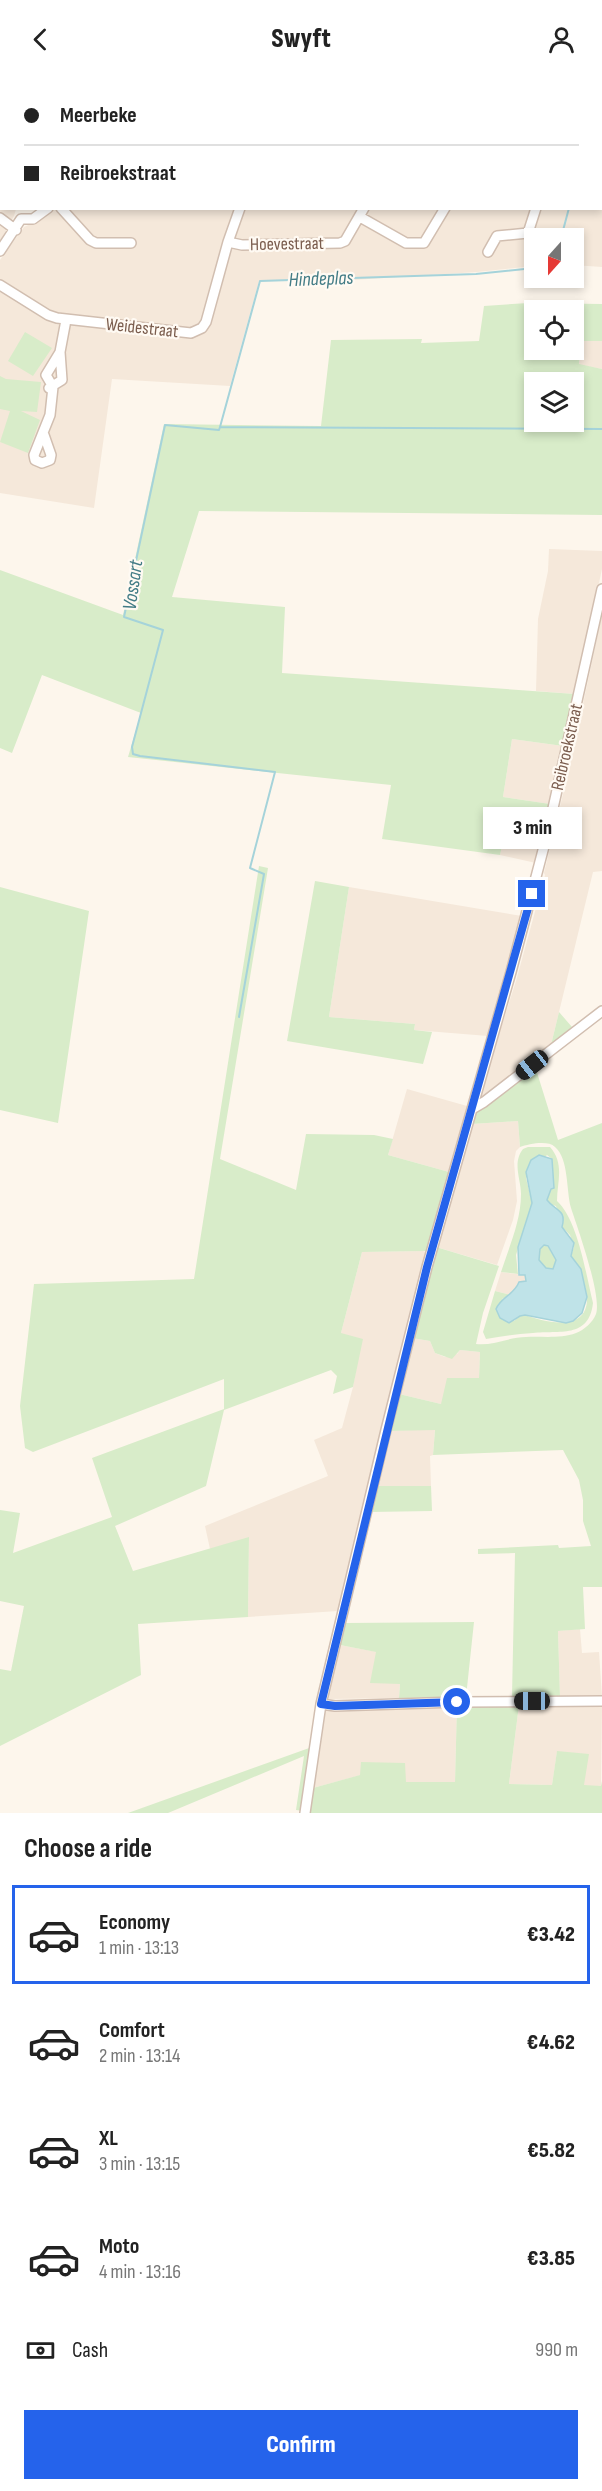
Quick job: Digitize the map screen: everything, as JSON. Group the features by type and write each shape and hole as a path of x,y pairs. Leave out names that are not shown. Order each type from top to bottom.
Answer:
{"street":[{"path":"0,251 16,230 22,210"},
{"path":"21,219 33,219 45,210"},
{"path":"63,210 90,240 96,243 131,243"},
{"name":"Weidestraat","path":"0,285 48,315 66,320 197,332 206,322 239,210"},
{"path":"362,213 406,243 424,243 444,210"},
{"path":"488,252 497,236 528,233 535,210"},
{"name":"Hoevestraat","path":"228,242 242,244 340,243 345,241 362,213"},
{"path":"0,218 16,230"},
{"path":"60,352 46,375 49,383 60,383 62,380 60,352 66,320"},
{"path":"44,435 50,415 46,408 48,391 53,384"},
{"name":"Reibroekstraat","path":"306,1813 321,1704 424,1278 547,834 602,589"},
{"path":"472,1108 484,1102 602,1011"},
{"path":"321,1704 335,1706 602,1701"}],"shaded area":[{"path":"0,210 16,210 14,216 0,241"},
{"path":"53,210 602,210 602,267 584,266 584,228 524,228 524,267 353,280 259,281 230,386 112,379 94,508 0,493 0,260 24,227 42,219"},
{"path":"584,341 602,341 602,369 579,365 579,360 584,360"},
{"path":"549,549 602,551 602,569 575,694 536,691 538,619 548,571"},
{"path":"602,615 602,871 593,872 551,1045 482,1100 478,1100 516,981 545,875"},
{"path":"512,739 563,746 550,804 503,797"},
{"path":"509,814 545,822 536,863 500,855"},
{"path":"349,887 522,916 488,1036 414,1030 415,1024 329,1017"},
{"path":"407,1089 467,1106 449,1172 388,1155"},
{"path":"518,1121 520,1147 516,1151 514,1161 517,1201 513,1220 497,1265 436,1247 472,1124"},
{"path":"362,1252 426,1252 338,1611 248,1617 249,1538 210,1549 205,1526 328,1476 314,1440 342,1428 353,1387 356,1370 341,1333"},
{"path":"501,1272 525,1275 526,1281 519,1282 511,1295 495,1291"},
{"path":"412,1338 430,1341 435,1353 445,1357 457,1354 460,1350 480,1352 479,1378 441,1404 399,1394"},
{"path":"435,1429 433,1455 430,1456 431,1486 376,1486 390,1431"},
{"path":"580,1629 582,1653 599,1652 602,1697 560,1697 558,1631"},
{"path":"340,1645 377,1652 400,1684 399,1698 329,1699"},
{"path":"457,1704 455,1782 406,1782 361,1762 361,1775 313,1788 326,1708"},
{"path":"519,1705 602,1706 601,1786 584,1786 557,1752 552,1785 509,1784"}],"green space":[{"path":"524,303 524,360 579,360 579,364 602,369 602,515 199,511 172,597 285,607 282,673 575,694 563,746 512,739 503,797 550,804 545,822 509,815 500,855 382,839 391,785 128,757 141,713 42,675 12,753 0,748 0,570 123,615 164,424 321,426 331,340 422,339 421,343 479,341 484,306"},
{"path":"584,304 602,304 602,341 584,341"},
{"path":"25,332 52,348 33,376 8,361"},
{"path":"0,376 6,379 41,382 37,412 21,411 40,420 28,453 0,442 10,411 0,409"},
{"path":"259,866 268,868 220,1159 296,1190 306,1134 374,1135 393,1139 388,1155 449,1172 426,1251 362,1252 341,1333 363,1339 353,1387 333,1394 337,1376 331,1370 224,1410 206,1486 115,1526 133,1571 249,1537 248,1617 138,1624 141,1675 0,1746 0,1669 11,1671 24,1606 0,1601 0,1510 20,1513 13,1553 112,1517 92,1458 224,1409 224,1379 33,1452 25,1448 20,1406 34,1284 194,1279"},
{"path":"315,881 349,887 329,1017 415,1024 414,1030 432,1032 423,1064 287,1041"},
{"path":"0,887 89,911 58,1123 0,1110"},
{"path":"559,1012 572,1027 551,1045"},
{"path":"535,1066 558,1140 602,1123 602,1587 583,1587 585,1629 558,1631 560,1697 512,1696 515,1553 478,1554 478,1549 558,1545 559,1548 591,1546 583,1521 583,1500 579,1480 563,1450 433,1455 435,1430 390,1431 399,1394 441,1404 447,1378 479,1378 480,1352 460,1350 452,1359 435,1353 430,1341 412,1338 436,1247 499,1266 483,1313 476,1344 488,1344 520,1337 570,1335 585,1328 596,1314 593,1278 569,1201 565,1167 560,1152 552,1145 543,1143 520,1147 518,1121 472,1124 475,1111"},
{"path":"550,1147 555,1153 559,1167 557,1201 576,1234 593,1303 590,1315 579,1328 562,1332 486,1339 483,1332 495,1291 511,1295 502,1299 514,1321 525,1315 553,1322 572,1321 580,1317 585,1310 586,1289 580,1269 571,1256 574,1247 570,1235 562,1227 556,1206 549,1204 547,1200 553,1182 552,1159 547,1155 526,1178 532,1203 516,1255 518,1274 501,1272 519,1214 521,1194 518,1160 523,1149"},
{"path":"544,1245 548,1247 556,1260 553,1269 546,1269 539,1260 540,1249"},
{"path":"376,1486 431,1486 432,1511 370,1512"},
{"path":"474,1622 466,1697 399,1698 400,1684 370,1683 376,1652 340,1645 345,1623"},
{"path":"457,1704 519,1705 509,1784 552,1785 557,1751 589,1754 584,1785 601,1786 602,1781 602,1813 309,1813 313,1788 360,1775 361,1762 405,1763 406,1782 455,1782"},
{"path":"312,1747 303,1811 296,1810 304,1756 168,1813 128,1813"}],"water":[{"path":"539,1155 552,1159 554,1188 551,1189 547,1200 562,1213 562,1227 574,1243 571,1256 581,1269 587,1297 582,1313 573,1321 566,1323 525,1315 509,1323 500,1318 496,1309 519,1282 526,1281 525,1275 519,1275 518,1247 532,1203 526,1172 531,1160","holes":["544,1245 548,1246 556,1260 553,1269 546,1268 539,1260 540,1249"]}],"waterway":[{"name":"Hindeplas","path":"564,228 568,210"},
{"name":"Hindeplas","path":"220,427 260,281 476,274 524,269"},
{"name":"Vossart","path":"239,1017 264,874 250,868 275,772 140,756 133,754 132,747 163,630 124,617 165,425 219,430 220,427 602,429"}],"route":[{"path":"457,1702 335,1706 321,1704 427,1267 532,894"}]}
